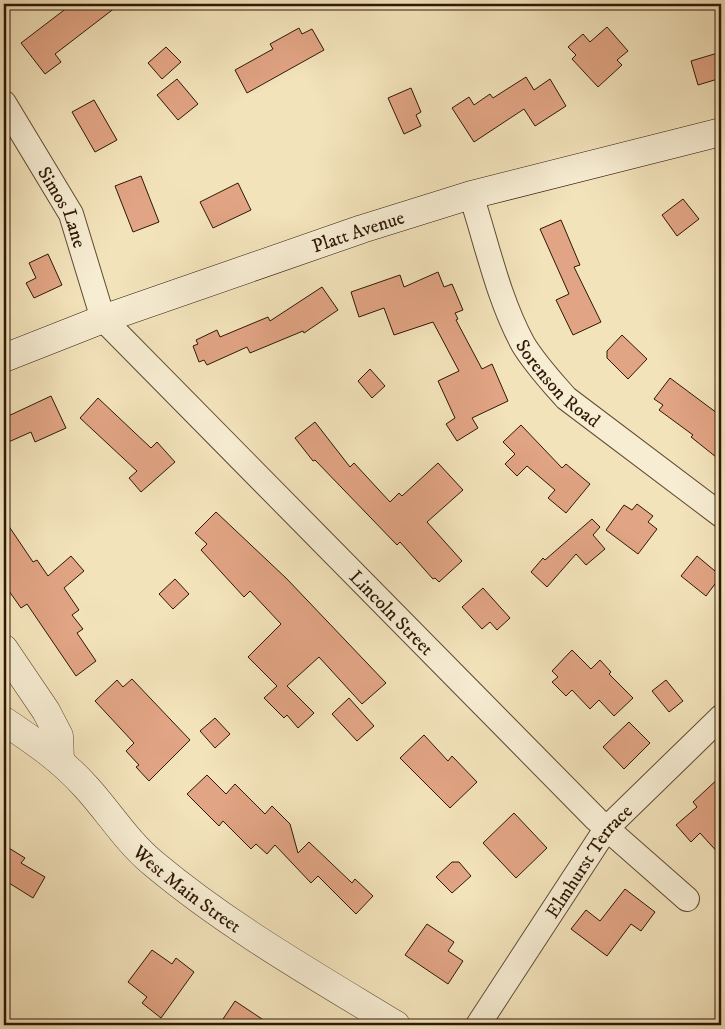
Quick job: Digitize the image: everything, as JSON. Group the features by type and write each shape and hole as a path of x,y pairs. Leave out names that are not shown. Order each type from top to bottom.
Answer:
{"main road":[{"name":"Platt Avenue","path":"4,358 103,318 362,229 471,195 721,132"},
{"path":"4,649 51,719 59,736 60,760"},
{"name":"West Main Street","path":"4,721 60,760 87,788 122,832 152,863 366,1017 396,1025"}],"street":[{"name":"Simos Lane","path":"4,103 71,214 103,318"},
{"name":"Sorenson Road","path":"471,195 510,316 524,345 544,375 566,398 721,515"},
{"name":"Lincoln Street","path":"103,318 606,829 687,899"},
{"name":"Elmhurst Terrace","path":"478,1025 606,829 721,717"}],"building":[{"path":"72,4 120,4 55,54 61,62 45,74 21,43"},
{"path":"607,27 628,51 617,60 622,65 598,87 572,59 576,55 568,47 583,34 590,42"},
{"path":"299,28 302,34 312,29 324,50 247,93 235,70 273,49 270,44"},
{"path":"166,47 181,62 162,79 148,63"},
{"path":"721,52 721,78 698,85 691,61"},
{"path":"526,77 534,90 550,79 566,106 535,126 524,109 474,142 452,108 469,97 474,105 490,94 493,98"},
{"path":"177,79 198,104 178,120 157,95"},
{"path":"411,88 421,112 416,115 421,126 404,134 388,98"},
{"path":"94,100 117,140 95,152 72,112"},
{"path":"141,176 159,222 133,232 115,186"},
{"path":"238,183 251,210 213,228 200,202"},
{"path":"683,199 699,219 677,236 662,215"},
{"path":"561,220 580,265 574,267 601,322 573,335 556,300 569,294 540,229"},
{"path":"48,254 62,285 34,298 26,283 36,278 29,263"},
{"path":"438,272 444,287 452,284 463,310 455,313 458,319 456,320 482,369 492,364 508,401 472,418 478,428 457,441 446,424 455,418 438,381 459,371 433,322 394,335 384,308 359,317 351,292 400,275 404,287"},
{"path":"322,287 338,310 304,333 303,331 250,353 247,347 207,365 204,360 199,362 193,346 198,344 196,340 217,330 220,337 268,317 270,321"},
{"path":"622,335 647,359 628,379 607,358 607,351"},
{"path":"370,369 385,386 372,398 358,381"},
{"path":"670,378 721,416 721,461 691,437 693,435 659,410 663,405 654,399"},
{"path":"51,396 66,428 35,442 31,432 4,444 4,418"},
{"path":"98,398 151,448 157,442 175,462 141,492 129,478 137,471 80,418"},
{"path":"315,422 350,467 354,463 390,502 399,493 402,496 438,463 463,490 427,522 462,561 439,582 435,578 433,579 400,542 397,545 315,460 313,461 295,438"},
{"path":"521,425 562,468 566,464 590,484 566,513 548,498 555,490 527,466 517,476 505,464 515,454 503,442"},
{"path":"637,504 653,516 648,522 657,529 638,554 606,530 624,505 632,510"},
{"path":"216,512 287,579 386,683 362,704 319,657 287,686 314,713 298,728 287,715 284,718 264,698 277,686 248,657 281,624 250,591 244,597 201,550 207,544 195,533"},
{"path":"4,519 33,562 37,560 48,576 71,556 84,571 64,588 79,610 72,615 83,629 77,633 96,661 76,676 27,604 21,608 4,584"},
{"path":"592,519 600,527 593,535 605,549 586,565 576,554 547,587 531,572 543,558 545,560"},
{"path":"697,556 721,576 706,596 681,576"},
{"path":"175,579 189,594 173,609 159,594"},
{"path":"483,588 510,618 497,630 490,622 482,629 462,607"},
{"path":"572,650 591,669 600,660 611,672 609,674 633,698 614,716 599,700 590,709 572,690 566,696 552,682 558,677 552,671"},
{"path":"132,679 190,740 149,781 136,767 139,765 126,751 134,743 95,701 117,680 123,687"},
{"path":"666,680 683,701 669,712 652,691"},
{"path":"349,698 374,726 357,741 332,714"},
{"path":"215,718 230,734 215,748 200,731"},
{"path":"629,722 650,743 624,769 603,747"},
{"path":"424,735 448,761 452,756 477,782 450,808 400,758"},
{"path":"207,775 226,794 235,784 265,814 272,806 290,824 298,853 309,842 352,883 355,879 373,896 356,914 318,876 311,883 275,845 267,854 256,844 251,849 223,821 219,826 187,794"},
{"path":"721,776 721,856 700,833 691,842 676,825 697,807 693,802"},
{"path":"514,813 547,848 516,878 483,843"},
{"path":"4,845 25,858 21,863 45,877 33,898 9,883 4,891"},
{"path":"452,862 459,862 471,876 452,893 436,877"},
{"path":"625,889 655,912 641,931 631,924 607,956 571,929 586,910 600,921"},
{"path":"427,924 454,942 448,951 463,961 448,984 405,955"},
{"path":"152,950 172,964 176,958 194,972 161,1018 142,1003 147,997 128,982"},
{"path":"235,1001 271,1025 219,1025"}]}
